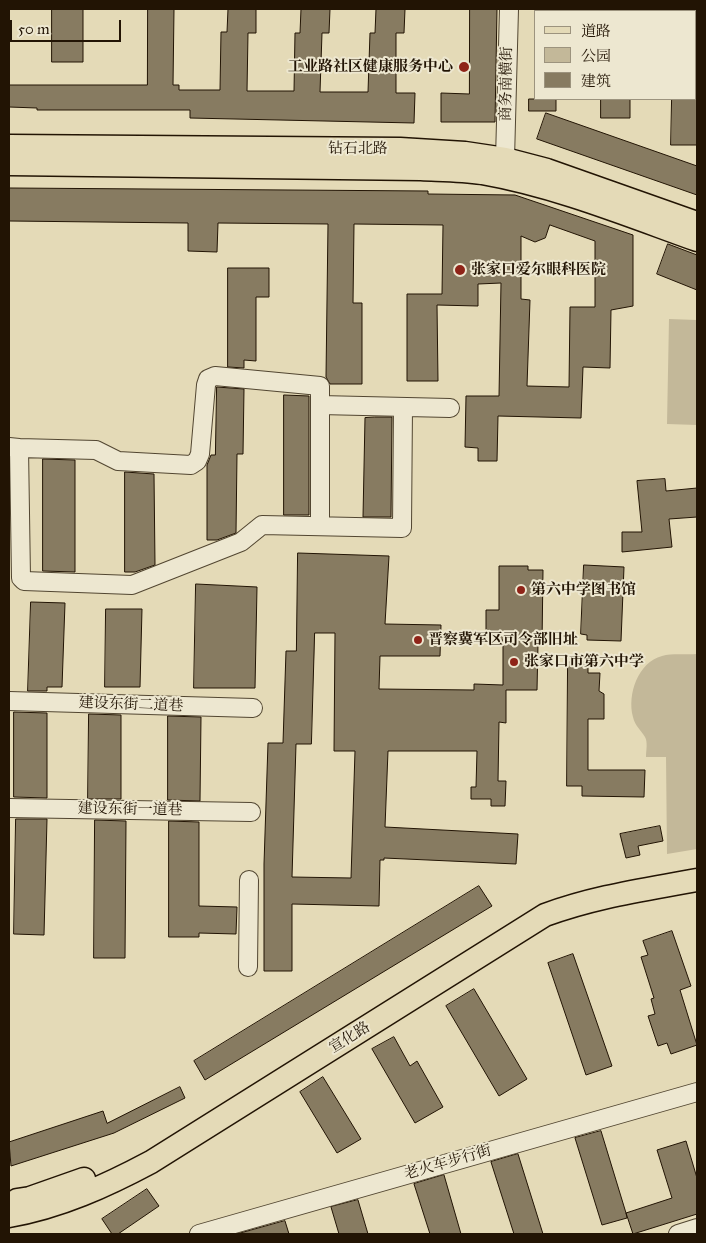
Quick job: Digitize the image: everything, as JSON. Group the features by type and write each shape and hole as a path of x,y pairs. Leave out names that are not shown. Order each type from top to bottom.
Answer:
{"main road":[{"name":"钻石北路","path":"9,146 400,150 506,159 547,170 697,223"},
{"name":"钻石北路","path":"9,164 401,168 480,173 518,181 600,205 697,240"},
{"name":"宣化路","path":"9,1201 30,1198 107,1171 133,1157 542,906 576,892 610,884 697,872"},
{"name":"宣化路","path":"9,1216 56,1206 112,1183 152,1162 545,915 578,902 610,894 697,880"}],"street":[{"name":"商务南横街","path":"506,159 509,9"},
{"path":"320,526 320,386 216,376 208,379 200,454 197,461 191,465 118,462 96,450 14,448 21,578 30,583 132,585 241,542 262,525 402,528 403,407"},
{"path":"320,405 450,408"},
{"name":"建设东街二道巷","path":"9,701 253,708"},
{"name":"建设东街一道巷","path":"9,808 251,812"},
{"path":"248,967 249,880"},
{"name":"老火车步行街","path":"199,1234 697,1092"},
{"path":"678,1234 697,1228"}],"green space":[{"path":"669,319 697,320 697,425 667,424"},
{"path":"697,654 697,849 667,854 666,757 646,757 646,739 634,720 632,708 633,690 641,672 654,659 670,655"}],"building":[{"path":"52,9 83,9 83,62 52,62"},
{"path":"148,9 174,9 173,85 179,85 179,90 220,90 221,32 227,32 228,9 256,9 256,33 248,33 247,91 294,91 295,33 300,33 301,9 330,9 329,33 322,33 320,92 368,92 370,33 375,33 376,9 405,9 404,33 396,33 396,93 415,93 414,123 190,118 190,110 37,110 37,108 9,107 9,85 147,85"},
{"path":"470,9 497,9 495,122 441,122 441,93 469,94"},
{"path":"529,99 556,100 556,111 529,111"},
{"path":"697,99 697,145 671,145 672,100"},
{"path":"601,100 630,100 630,118 601,118"},
{"path":"546,113 697,166 697,195 537,139"},
{"path":"9,188 428,191 428,194 515,195 633,235 633,306 611,310 610,368 583,367 581,418 498,416 497,461 478,461 478,448 465,447 466,396 499,396 501,283 478,284 478,306 437,305 438,381 407,381 407,294 442,294 443,225 354,224 353,303 362,303 362,384 330,384 326,377 328,224 218,223 217,252 188,251 188,223 9,221","holes":["550,225 595,241 595,307 570,307 569,387 527,386 530,300 521,299 521,236 535,242 545,238"]},
{"path":"668,244 697,255 697,290 657,274"},
{"path":"228,268 269,268 269,297 256,297 256,361 244,360 244,368 228,367"},
{"path":"217,387 244,389 243,454 237,454 236,533 217,540 207,540 207,465 211,455 215,455"},
{"path":"284,395 309,396 309,515 284,515"},
{"path":"392,417 391,517 363,517 365,418"},
{"path":"43,459 75,460 75,572 43,571"},
{"path":"125,472 154,474 155,565 135,572 125,572"},
{"path":"665,479 666,491 697,488 697,517 669,519 672,547 622,552 622,532 642,532 637,481"},
{"path":"298,553 389,556 385,624 441,625 440,656 380,656 379,689 474,690 474,684 503,685 503,640 486,640 486,610 499,610 499,566 528,566 528,570 543,570 542,644 538,644 537,690 506,690 506,723 499,722 498,781 506,781 505,806 491,806 491,799 471,799 471,787 476,787 477,751 388,751 385,827 518,834 516,864 384,858 384,860 380,860 379,906 292,904 292,971 264,971 264,864 268,743 283,743 286,651 296,651","holes":["315,633 335,633 334,751 355,751 351,878 292,877 296,744 311,744"]},
{"path":"584,565 624,567 621,641 587,640 587,635 581,634"},
{"path":"196,584 257,587 255,688 194,688"},
{"path":"31,602 65,603 62,687 47,687 47,691 28,691"},
{"path":"106,609 142,609 140,687 105,687"},
{"path":"568,662 588,662 588,673 600,673 599,691 604,694 604,719 588,719 588,770 645,770 644,797 582,796 582,786 567,786"},
{"path":"14,712 47,713 47,798 14,797"},
{"path":"89,714 121,715 121,799 88,799"},
{"path":"168,716 201,717 200,801 168,800"},
{"path":"16,819 47,819 44,935 14,934"},
{"path":"95,820 126,821 125,958 94,958"},
{"path":"169,821 199,822 199,906 237,907 236,934 199,933 199,937 169,937"},
{"path":"660,826 663,841 638,846 640,855 626,858 620,834"},
{"path":"479,886 492,906 205,1080 194,1061"},
{"path":"672,931 691,986 680,990 697,1045 671,1054 667,1043 658,1046 648,1016 655,1014 651,999 654,998 641,957 648,955 643,941"},
{"path":"573,954 612,1066 586,1075 548,963"},
{"path":"474,989 527,1079 499,1096 446,1006"},
{"path":"394,1037 410,1066 417,1061 443,1107 415,1123 372,1049"},
{"path":"323,1077 361,1139 337,1153 300,1092"},
{"path":"180,1087 185,1098 114,1133 11,1166 9,1142 103,1111 107,1123"},
{"path":"601,1131 627,1218 602,1225 575,1138"},
{"path":"686,1141 697,1178 697,1214 633,1234 626,1213 672,1198 657,1150"},
{"path":"518,1154 543,1234 514,1234 491,1162"},
{"path":"444,1175 461,1234 430,1234 414,1184"},
{"path":"147,1189 159,1206 118,1234 112,1234 102,1219"},
{"path":"358,1200 368,1234 339,1234 331,1207"},
{"path":"285,1221 289,1234 237,1234"}],"place":[{"name":"工业路社区健康服务中心","path":"464,67"},
{"name":"张家口爱尔眼科医院","path":"460,270"},
{"name":"第六中学图书馆","path":"521,590"},
{"name":"晋察冀军区司令部旧址","path":"418,640"},
{"name":"张家口市第六中学","path":"514,662"}]}
